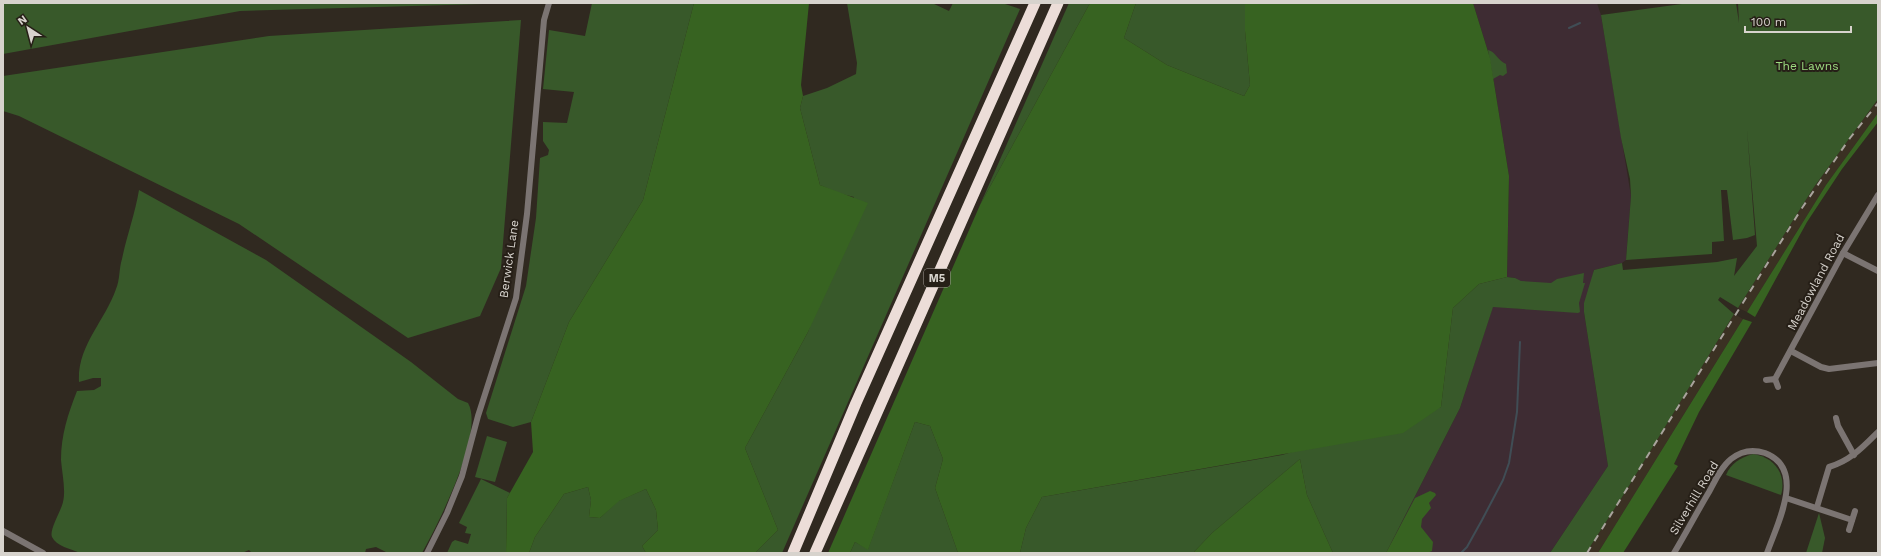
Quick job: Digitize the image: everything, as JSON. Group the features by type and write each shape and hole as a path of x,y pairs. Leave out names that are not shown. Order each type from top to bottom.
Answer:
{"highway":[{"name":"M5","path":"793,553 856,403 1035,3"},
{"name":"M5","path":"815,553 1058,3"}],"street":[{"name":"Berwick Lane","path":"427,553 447,513 462,476 478,416 516,298 527,214 544,20 549,3"},
{"name":"Meadowland Road","path":"1775,379 1843,253 1878,195"},
{"path":"1843,253 1878,271"},
{"path":"1791,351 1821,367 1829,369 1878,363"},
{"path":"1766,380 1775,379 1778,387"},
{"path":"1836,418 1838,426 1854,455"},
{"path":"1816,507 1829,467 1840,464 1854,455 1878,432"},
{"name":"Silverhill Road","path":"1674,553 1724,466 1738,454 1754,450 1773,457 1783,468 1786,474 1786,498 1767,553"},
{"path":"1786,498 1852,520"},
{"path":"1849,530 1855,511"},
{"path":"3,531 43,553"}],"shaded area":[{"path":"1473,3 1597,3 1601,15 1631,196 1626,260 1622,263 1594,270 1584,312 1608,466 1550,553 1386,553 1460,408 1493,306 1524,309 1515,278 1507,277 1509,176 1490,58"},
{"path":"1878,99 1878,113 1826,185 1747,312 1738,308 1814,187"},
{"path":"1734,314 1743,319 1598,553 1586,553 1624,494"}],"green space":[{"path":"3,3 522,3 240,11 3,54"},
{"path":"592,3 694,3 643,200 569,322 531,422 513,427 488,419 486,413 526,286 536,218 540,158 548,155 549,150 543,141 543,122 567,123 574,92 543,89 549,30 585,36"},
{"path":"694,3 809,3 801,85 803,96 800,108 820,185 868,203 808,332 745,448 778,530 755,553 646,553 642,546 658,530 656,510 646,489 619,501 600,518 589,517 591,500 588,487 564,494 535,537 529,553 506,553 507,498 533,452 531,422 569,322 643,200"},
{"path":"847,3 932,3 949,11 953,3 1002,3 1020,9 782,553 755,553 778,530 745,448 808,332 854,197 838,193 820,185 800,108 803,96 827,88 856,74 857,63"},
{"path":"1069,3 1090,3 980,205"},
{"path":"1090,3 1136,3 1124,38 1167,65 1244,96 1250,85 1245,31 1245,3 1473,3 1490,58 1509,176 1507,277 1479,284 1453,308 1441,407 1403,433 1042,497 1026,528 1020,553 958,553 935,488 943,459 930,426 915,422 868,550 855,542 850,553 828,553 980,205"},
{"path":"1136,3 1245,3 1245,31 1250,85 1244,96 1167,65 1124,38"},
{"name":"The Lawns","path":"1689,3 1736,3 1739,23 1738,3 1878,3 1878,99 1814,187 1738,308 1720,297 1718,300 1734,314 1624,494 1586,553 1550,553 1608,466 1584,312 1584,303 1594,270 1622,263 1623,270 1717,262 1737,258 1734,276 1757,246 1747,129 1755,235 1733,240 1727,190 1721,190 1724,241 1712,242 1712,254 1626,260 1631,196 1630,179 1621,138 1601,15"},
{"path":"521,20 501,268 480,316 408,338 239,224 19,116 3,111 3,76 269,36"},
{"path":"1488,50 1506,64 1507,73 1503,76 1500,75 1493,79"},
{"path":"1878,113 1878,122 1842,169 1807,222 1755,317 1747,312 1826,185"},
{"path":"139,190 266,260 411,362 458,399 468,403 472,417 470,435 465,456 448,501 422,553 388,553 376,547 366,549 365,553 252,553 249,550 242,553 80,553 60,545 54,540 52,537 52,530 64,497 61,460 62,442 71,408 77,391 94,390 101,386 101,378 93,378 79,382 82,357 111,301 117,285"},
{"path":"1584,273 1583,283 1585,283 1579,303 1580,312 1578,313 1493,307 1460,408 1386,553 1333,553 1307,495 1300,459 1212,533 1193,553 1020,553 1026,528 1042,497 1282,455 1441,407 1453,308 1479,284 1507,277 1515,278 1521,281 1551,283 1557,279"},
{"path":"1743,319 1752,322 1699,412 1674,464 1678,466 1623,553 1598,553"},
{"path":"915,422 930,426 943,459 935,488 958,553 850,553 855,542 868,549"},
{"path":"487,436 507,442 495,482 475,477"},
{"path":"1753,454 1767,459 1777,468 1782,480 1781,495 1726,475 1730,467 1736,462"},
{"path":"1300,459 1307,495 1333,553 1193,553 1212,533"},
{"path":"481,479 510,493 507,498 506,553 447,553 452,542 455,540 468,544 471,534 465,533 467,527 459,523"},
{"path":"588,487 591,500 589,517 600,518 618,501 646,489 656,510 658,530 642,546 646,553 529,553 535,537 564,494"},
{"path":"1430,491 1436,495 1429,503 1431,508 1422,519 1421,527 1433,542 1432,551 1427,553 1386,553 1415,498"},
{"path":"1819,513 1825,538 1822,553 1806,553"}],"waterway":[{"path":"1569,28 1580,23"},
{"path":"1461,553 1467,547 1482,520 1503,480 1509,463 1517,412 1520,342"}],"railway":[{"path":"1587,553 1802,208 1850,138 1878,103"}]}
